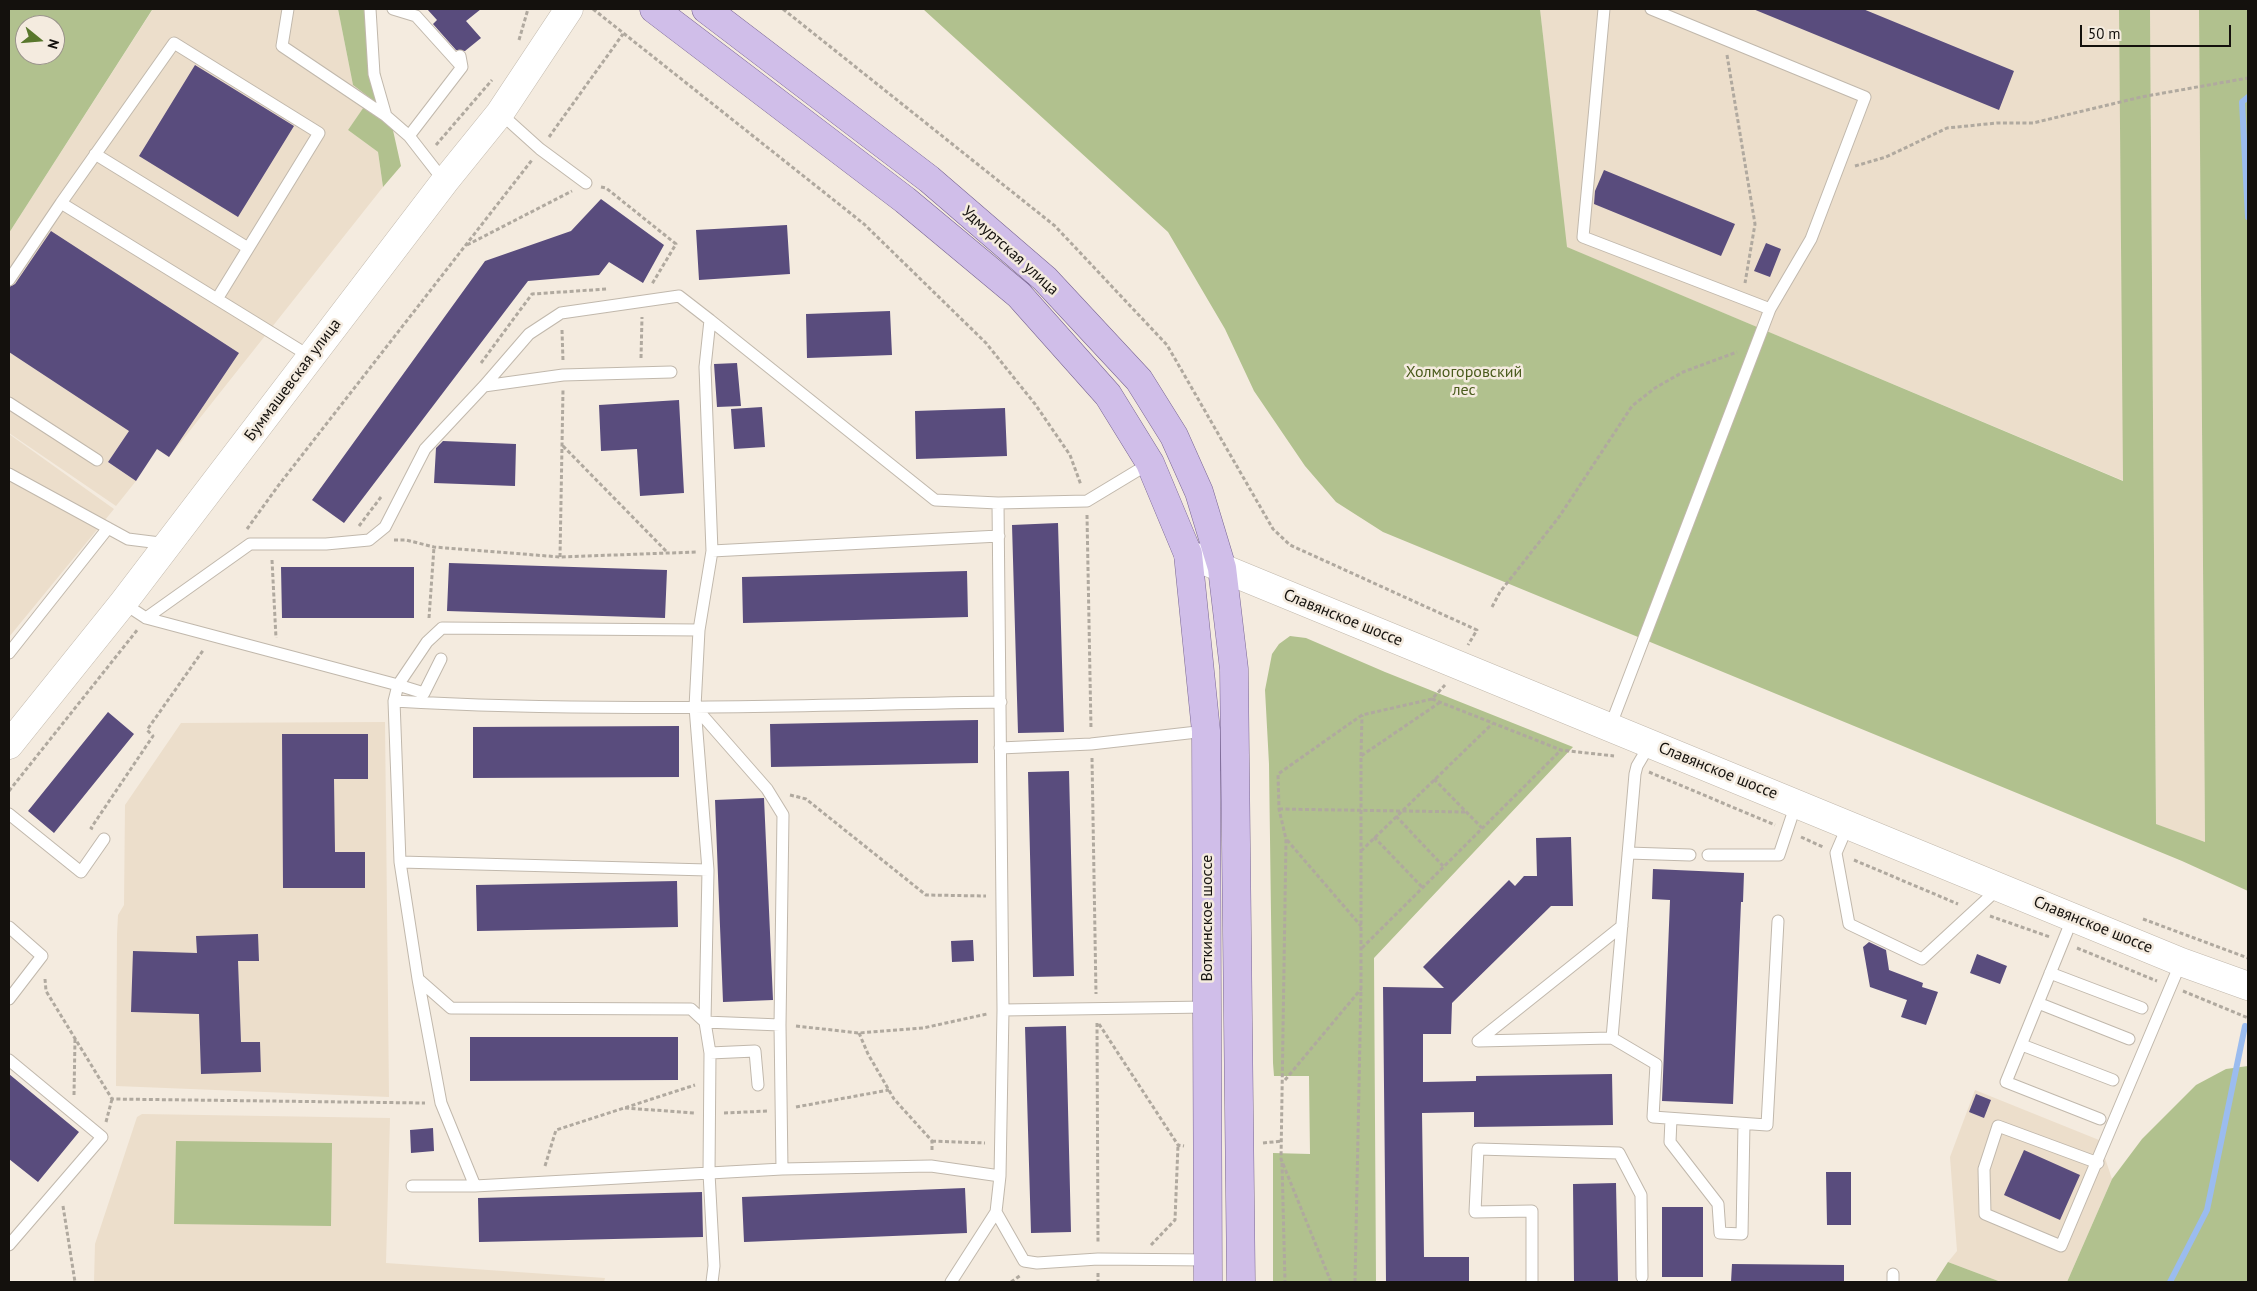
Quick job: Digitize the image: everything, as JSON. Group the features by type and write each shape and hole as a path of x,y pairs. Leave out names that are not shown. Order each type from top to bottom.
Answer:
{"main road":[{"name":"Буммашевская улица","path":"9,745 123,603 445,182 500,113 569,9"},
{"name":"Удмуртская улица","path":"654,9 684,17 1019,295 1108,395 1150,463 1188,554"},
{"name":"Удмуртская улица","path":"706,9 929,179 1045,279 1139,380 1174,436 1199,492 1222,568"},
{"name":"Славянское шоссе","path":"1188,554 2181,962 2248,986"},
{"name":"Воткинское шоссе","path":"1188,554 1206,731 1208,1271"},
{"name":"Воткинское шоссе","path":"1222,568 1234,669 1241,1282"}],"lane":[{"path":"288,9 282,46 386,116 409,136 445,182"},
{"path":"370,9 374,74 386,116"},
{"path":"393,9 416,16 461,62 409,136"},
{"path":"1604,9 1584,237 1770,309"},
{"path":"1610,727 1770,309 1811,239 1865,97 1651,9"},
{"path":"9,280 174,42 319,132 217,299"},
{"path":"500,113 540,149 586,183"},
{"path":"95,154 248,248"},
{"path":"61,203 311,357"},
{"path":"146,618 250,544 326,544 369,540 385,527 425,449 484,386 529,334 561,313 679,296 935,500 998,503 1087,501 1150,463"},
{"path":"710,320 705,367 712,551 699,630 696,707 708,870 705,1022 710,1052 709,1173 714,1266 712,1282"},
{"path":"484,386 563,375 641,371 671,372"},
{"path":"9,403 97,460"},
{"path":"9,474 128,539 168,544"},
{"path":"950,1282 996,1212 1000,1176 1002,896 998,503"},
{"path":"9,653 108,528"},
{"path":"712,551 999,536"},
{"path":"123,603 146,618 424,692 441,659"},
{"path":"475,1186 441,1103 418,979 400,862 394,701 398,685 427,642 442,628 699,630"},
{"path":"394,701 448,704 696,707 1001,702"},
{"path":"696,707 767,789 783,815 780,1025 782,1168"},
{"path":"1000,748 1091,744 1206,731"},
{"path":"1612,1038 1635,774 1637,766 1650,744"},
{"path":"1708,855 1779,855 1796,804"},
{"path":"9,814 80,872 104,839"},
{"path":"1848,825 1836,853 1849,924 1922,959 2000,887"},
{"path":"1628,853 1690,855"},
{"path":"400,862 708,870"},
{"path":"2073,917 2006,1082 2100,1119"},
{"path":"1622,926 1478,1040 1612,1038 1656,1064 1653,1117 1767,1125 1778,921"},
{"path":"9,927 42,956 9,999"},
{"path":"2098,1163 1998,1126 1984,1169 1985,1214 2061,1246 2098,1163 2181,962"},
{"path":"2050,973 2142,1008"},
{"path":"418,979 451,1008 691,1009 705,1022 780,1025"},
{"path":"2038,1003 2130,1039"},
{"path":"1002,1010 1207,1007"},
{"path":"2022,1045 2113,1080"},
{"path":"710,1052 755,1050 758,1085"},
{"path":"9,1060 102,1137 9,1245"},
{"path":"1671,1118 1670,1142 1718,1204 1720,1233 1742,1234 1744,1124"},
{"path":"1532,1282 1532,1210 1475,1212 1478,1149 1619,1153 1641,1194 1642,1277"},
{"path":"412,1186 540,1183 782,1168 931,1166 1000,1176"},
{"path":"996,1212 1024,1261 1038,1263 1098,1259 1137,1259 1208,1271"}],"path":[{"path":"518,43 528,9"},
{"path":"593,9 864,224 986,343 1035,404 1070,455 1087,501 1097,1008 1098,1282"},
{"path":"782,9 1055,226 1075,247 1167,345 1272,529 1290,545 1477,630"},
{"path":"244,533 278,486 540,149 623,34"},
{"path":"1724,38 1755,224 1742,299"},
{"path":"1837,170 1886,157 1947,128 1997,123 2033,123 2141,97 2248,78"},
{"path":"426,157 492,79"},
{"path":"465,246 586,183 606,188 676,244 642,301 641,371"},
{"path":"558,292 561,313 563,375 560,557"},
{"path":"1492,607 1500,592 1559,517 1632,406 1654,388 1683,372 1758,344"},
{"path":"562,446 667,553"},
{"path":"369,540 406,540 434,547 560,557 712,551"},
{"path":"272,544 276,653"},
{"path":"427,642 434,547"},
{"path":"9,791 146,618"},
{"path":"104,839 91,828 153,736 147,730 204,648"},
{"path":"1285,1282 1281,1159 1284,1080 1286,839 1279,809 1278,774 1362,715 1432,699 1446,684"},
{"path":"1361,756 1439,703"},
{"path":"1355,1282 1361,990 1360,810 1362,715"},
{"path":"1360,851 1492,724"},
{"path":"1361,948 1561,750"},
{"path":"1434,779 1482,828"},
{"path":"767,789 806,798 926,896 1002,896"},
{"path":"1279,809 1466,812"},
{"path":"1396,816 1444,866"},
{"path":"1374,838 1422,887"},
{"path":"1286,839 1361,926"},
{"path":"42,956 46,991 112,1099 102,1137"},
{"path":"1284,1080 1361,990"},
{"path":"780,1025 859,1033 923,1028 1002,1010"},
{"path":"1097,1021 1178,1146 1176,1220 1137,1259"},
{"path":"859,1033 868,1054 894,1099 932,1141 931,1166"},
{"path":"74,1113 75,1038"},
{"path":"540,1183 556,1130 710,1081"},
{"path":"625,1108 710,1114 781,1110 889,1090"},
{"path":"112,1099 441,1103"},
{"path":"932,1141 1000,1143"},
{"path":"1239,1146 1282,1141"},
{"path":"1178,1146 1208,1147"},
{"path":"1281,1159 1331,1282"},
{"path":"59,1186 75,1282"}],"shaded area":[{"path":"153,9 338,9 353,85 370,98 348,130 378,152 383,187 169,457 129,431 108,462 136,481 116,506 9,433 9,233"},
{"path":"1540,9 2119,9 2124,481 1566,247"},
{"path":"2150,9 2199,9 2205,842 2156,825"},
{"path":"9,434 114,509 9,637"},
{"path":"385,722 389,1097 116,1086 117,934 118,915 124,905 125,805 181,723"},
{"path":"1975,1090 2099,1140 2112,1179 2067,1282 2001,1282 1948,1262 1957,1251 1950,1157"},
{"path":"142,1114 390,1118 386,1263 605,1278 604,1282 94,1282 95,1244 137,1117"}],"green space":[{"path":"9,9 152,10 9,233"},
{"path":"338,9 374,9 377,59 401,166 383,187 378,152 348,130 370,98 353,85"},
{"name":"Холмогоровский лес","path":"923,9 1540,9 1567,247 2123,481 2119,9 2150,9 2156,824 2205,842 2199,9 2248,9 2248,891 2182,861 1383,532 1336,502 1305,466 1254,391 1225,329 1168,232"},
{"path":"1290,636 1306,638 1385,672 1573,747 1374,958 1376,1282 1273,1282 1273,1153 1310,1154 1309,1076 1274,1076 1273,1063 1269,764 1265,690 1272,654 1279,644"},
{"path":"2248,1066 2248,1282 2067,1282 2112,1179 2142,1139 2196,1085 2226,1069"},
{"path":"176,1141 332,1143 331,1226 174,1224"},
{"path":"1948,1262 2001,1282 1935,1282"}],"building":[{"path":"427,9 481,9 466,21 481,38 465,51 456,50 433,24 437,20"},
{"path":"1753,9 1863,9 2014,71 1999,110"},
{"path":"195,65 294,126 238,217 139,156"},
{"path":"1604,170 1735,224 1721,256 1594,204 1595,191"},
{"path":"601,199 664,245 643,283 609,262 599,275 528,281 344,523 312,500 485,261 571,231"},
{"path":"787,225 790,274 699,280 696,230"},
{"path":"51,231 239,353 169,457 157,449 136,481 108,462 129,431 9,352 9,287 15,284"},
{"path":"1766,243 1781,249 1770,277 1754,271"},
{"path":"890,311 892,355 807,358 806,314"},
{"path":"737,363 741,406 717,407 714,364"},
{"path":"679,400 684,493 640,496 637,449 601,451 599,405"},
{"path":"762,407 765,447 734,449 731,409"},
{"path":"1005,408 1007,456 916,459 915,411"},
{"path":"443,441 516,444 515,486 434,483 436,448"},
{"path":"1058,523 1064,732 1018,733 1012,525"},
{"path":"449,563 667,570 665,618 447,611"},
{"path":"281,567 414,567 414,618 282,618"},
{"path":"967,571 968,617 743,623 742,577"},
{"path":"108,712 134,734 54,833 28,811"},
{"path":"978,720 978,763 771,767 770,724"},
{"path":"679,726 679,777 473,778 473,727"},
{"path":"282,734 368,734 368,779 334,779 335,852 365,852 365,888 283,888"},
{"path":"1069,771 1074,976 1033,977 1028,772"},
{"path":"764,798 773,1000 723,1002 715,800"},
{"path":"1571,837 1573,906 1551,906 1452,1003 1451,1034 1423,1034 1423,1082 1476,1081 1476,1076 1612,1074 1613,1125 1474,1127 1474,1112 1422,1113 1424,1257 1469,1257 1469,1282 1386,1282 1383,987 1444,988 1423,967 1509,880 1515,886 1524,876 1537,876 1536,838"},
{"path":"1653,869 1744,873 1743,902 1741,902 1733,1104 1662,1101 1670,900 1652,899"},
{"path":"677,881 678,927 477,931 476,885"},
{"path":"258,934 259,961 238,961 241,1042 260,1042 261,1072 201,1074 199,1014 131,1012 133,951 197,953 196,936"},
{"path":"973,940 974,961 952,962 951,941"},
{"path":"1869,942 1886,950 1889,970 1923,983 1922,987 1938,992 1926,1025 1901,1017 1907,1000 1870,987 1863,947"},
{"path":"1977,954 2007,966 2000,984 1970,973"},
{"path":"1066,1026 1071,1232 1031,1233 1025,1027"},
{"path":"470,1037 678,1037 678,1080 470,1081"},
{"path":"9,1074 79,1132 38,1182 9,1159"},
{"path":"1976,1094 1991,1100 1984,1118 1969,1112"},
{"path":"433,1128 434,1151 411,1153 410,1130"},
{"path":"2024,1150 2080,1175 2060,1220 2004,1195"},
{"path":"1826,1172 1851,1172 1851,1225 1827,1225"},
{"path":"1616,1183 1618,1282 1574,1282 1573,1184"},
{"path":"965,1188 967,1233 744,1242 742,1197"},
{"path":"702,1192 703,1237 479,1242 478,1198"},
{"path":"1662,1207 1703,1207 1703,1277 1662,1277"},
{"path":"1732,1264 1844,1265 1844,1282 1731,1282"}],"waterway":[{"path":"2248,97 2242,102 2248,217"},
{"path":"2170,1282 2207,1210 2245,1026"}]}
